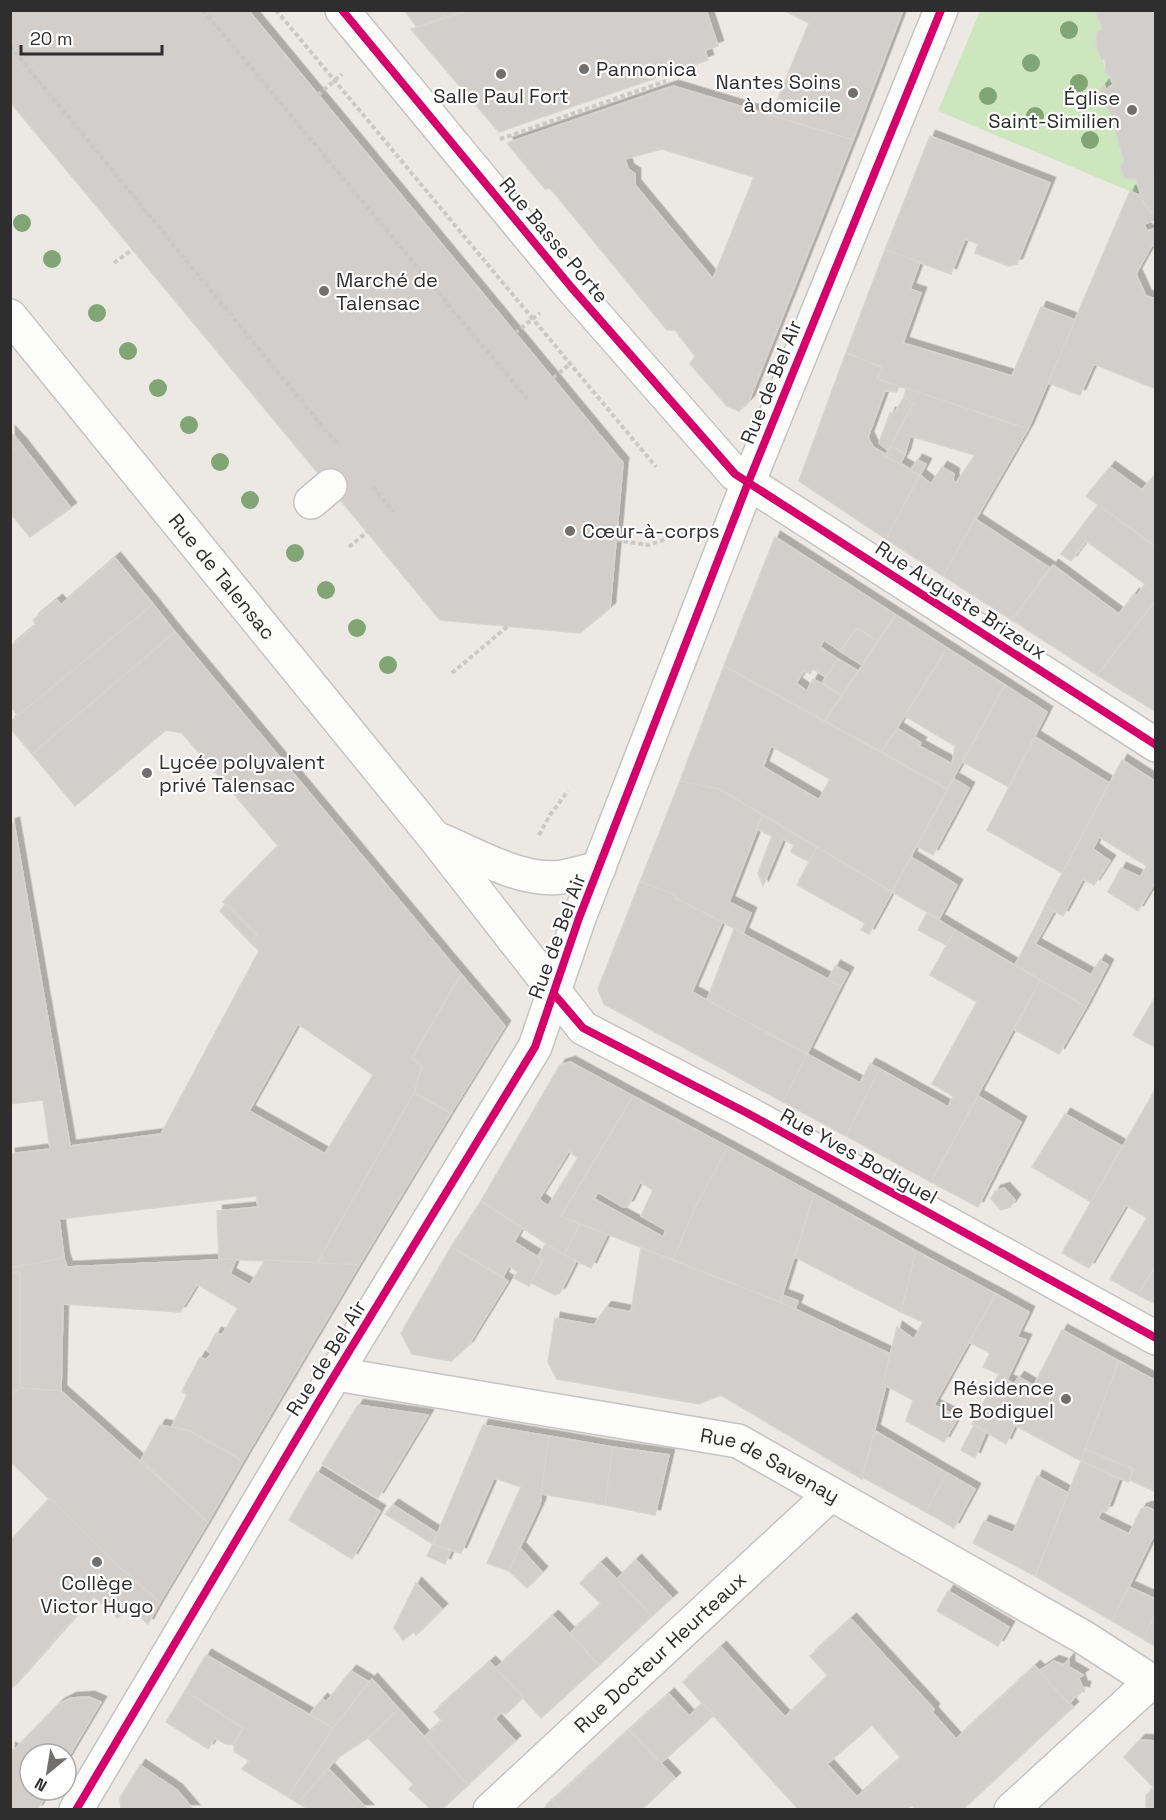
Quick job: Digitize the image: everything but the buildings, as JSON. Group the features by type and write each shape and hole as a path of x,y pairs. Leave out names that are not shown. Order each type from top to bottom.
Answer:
{"street":[{"name":"Rue Basse Porte","path":"342,10 571,287 715,453 735,474 748,483"},
{"name":"Rue de Bel Air","path":"76,1809 535,1047 579,918 748,483 941,10"},
{"name":"Rue de Talensac","path":"10,316 434,837 519,945 554,994"},
{"name":"Rue Auguste Brizeux","path":"748,483 1155,745"},
{"name":"Rue de Talensac","path":"434,837 503,866 544,877"},
{"name":"Rue de Bel Air","path":"544,877 561,877 599,868"},
{"name":"Rue Yves Bodiguel","path":"554,994 583,1028 749,1114 1155,1338"},
{"name":"Rue de Savenay","path":"336,1374 738,1441 1083,1637 1154,1683"},
{"name":"Rue Docteur Heurteaux","path":"490,1809 831,1494"},
{"path":"1011,1809 1154,1683"}],"path":[{"path":"203,10 528,400"},
{"path":"276,10 656,467"},
{"path":"10,46 340,447"},
{"path":"318,95 350,68"},
{"path":"503,138 666,81"},
{"path":"114,263 133,249"},
{"path":"516,333 548,306"},
{"path":"553,378 570,364"},
{"path":"370,484 393,512"},
{"path":"616,540 648,546 686,533 702,531 726,541"},
{"path":"349,547 368,532"},
{"path":"452,673 508,626"},
{"path":"538,839 550,815 568,791"}],"green space":[{"path":"980,11 1095,11 1102,29 1097,33 1106,74 1110,75 1113,84 1106,90 1104,86 1100,90 1105,107 1111,113 1124,161 1120,166 1123,178 1136,179 1139,195 938,111"}],"cycle path":[{"path":"342,10 571,287 735,474 1156,745"},
{"path":"76,1810 320,1399 535,1047 579,918 748,483 941,10"},
{"path":"554,994 583,1028 749,1114 1156,1338"}],"place":[{"name":"Pannonica","path":"584,69"},
{"name":"Salle Paul Fort","path":"501,74"},
{"name":"Nantes Soins à domicile","path":"853,93"},
{"name":"Église Saint-Similien","path":"1132,110"},
{"name":"Marché de Talensac","path":"324,291"},
{"name":"Cœur-à-corps","path":"570,531"},
{"name":"Lycée polyvalent privé Talensac","path":"147,773"},
{"name":"Résidence Le Bodiguel","path":"1066,1399"},
{"name":"Collège Victor Hugo","path":"97,1562"}]}
